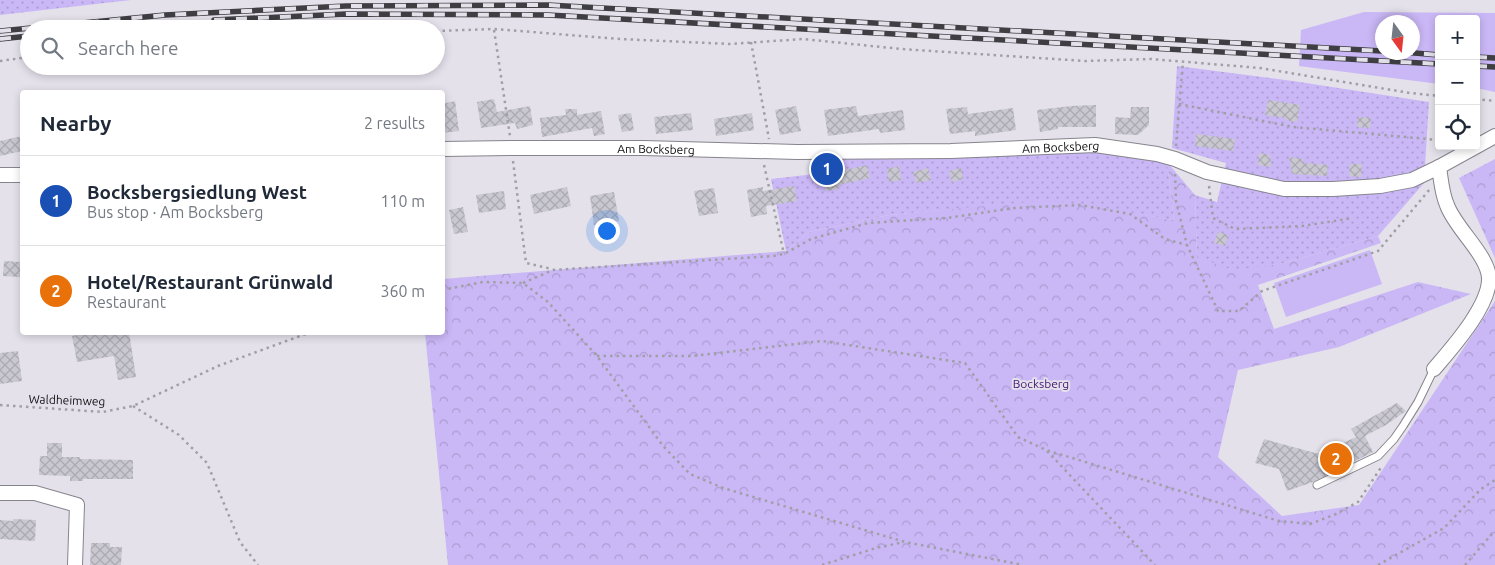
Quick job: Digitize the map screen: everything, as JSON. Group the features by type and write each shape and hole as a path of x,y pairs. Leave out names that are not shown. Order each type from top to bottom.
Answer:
{"street":[{"name":"Am Bocksberg","path":"445,149 950,151 1094,146 1157,154 1207,172 1284,189 1333,189 1380,186 1412,180 1439,168 1495,136"},
{"path":"1434,369 1456,344 1476,315 1487,292 1489,278 1484,262 1447,206 1439,168"},
{"path":"0,175 20,175"},
{"path":"0,493 36,493 77,505 75,565"}],"lane":[{"path":"1317,485 1378,456 1403,426 1418,402 1434,369"}],"path":[{"path":"445,31 494,30 629,40 730,44 803,39 901,49 1085,61 1151,59 1183,61 1260,68 1435,96"},
{"path":"494,30 512,148 526,264 553,270 784,254 811,238 868,224 947,218 1014,208 1080,205 1130,214 1166,239 1187,245"},
{"path":"752,42 766,151 784,254"},
{"path":"0,61 20,58"},
{"path":"1183,61 1175,159 1176,201 1187,245 1218,310 1239,311 1262,291 1378,251 1431,187 1439,168"},
{"path":"1480,99 1495,101"},
{"path":"1179,104 1293,127 1435,140"},
{"path":"1207,172 1213,218 1235,229 1302,226 1353,218"},
{"path":"445,289 483,282 523,283 553,270"},
{"path":"523,283 548,302 597,356 663,446 690,474 723,488 905,542 1023,565"},
{"name":"Waldheimweg","path":"0,405 103,412 133,406 218,366 303,335"},
{"path":"597,356 694,356 822,341 965,363 1018,437 1046,450 1279,521 1310,524 1336,514 1358,502 1383,465"},
{"path":"133,406 179,435 206,463 240,542 258,565"},
{"path":"1046,450 1155,565"},
{"path":"1378,565 1444,528 1481,490 1495,480"},
{"path":"1465,565 1492,534 1495,533"},
{"path":"822,565 876,548 905,542"}],"green space":[{"path":"0,0 131,0 0,15"},
{"path":"1364,12 1495,13 1495,92 1480,89 1480,15 1435,15 1435,83 1299,66 1301,30"},
{"path":"1177,66 1293,81 1429,102 1424,183 1378,236 1280,264 1233,270 1197,257 1195,195 1217,202 1226,163 1172,148"},
{"path":"1093,152 1167,162 1174,220 1050,200 889,215 809,232 786,251 771,179 832,172 831,158"},
{"path":"1495,159 1495,258 1459,178"},
{"name":"Bocksberg","path":"1167,162 1195,195 1197,256 1280,264 1378,236 1381,243 1258,285 1274,329 1418,282 1471,294 1339,347 1238,370 1218,457 1282,516 1359,505 1495,301 1495,565 448,565 425,335 445,335 445,279 786,251 809,232 889,215 1050,199 1174,220"},
{"path":"1370,250 1382,284 1286,317 1274,283"}],"building":[{"path":"494,99 497,112 530,106 533,125 517,129 515,123 481,128 477,102"},
{"path":"1268,100 1300,105 1297,122 1285,120 1286,118 1265,115"},
{"path":"455,101 459,131 445,133 445,103"},
{"path":"1096,105 1096,127 1058,127 1058,129 1040,132 1037,110"},
{"path":"796,106 801,131 780,135 775,110"},
{"path":"856,106 858,116 903,110 905,130 880,133 879,129 828,136 824,110"},
{"path":"967,107 968,114 1013,108 1016,130 975,136 975,131 950,134 946,109"},
{"path":"1131,107 1149,107 1149,125 1138,135 1115,134 1115,117 1130,118"},
{"path":"565,109 577,109 577,115 601,111 605,134 594,136 592,128 542,137 540,118 566,115"},
{"path":"631,113 634,130 622,132 618,115"},
{"path":"691,113 693,130 656,134 654,117"},
{"path":"752,113 754,130 716,136 714,119"},
{"path":"1358,117 1371,118 1370,128 1357,127"},
{"path":"1196,134 1235,139 1233,151 1195,146"},
{"path":"20,136 20,151 0,156 0,141"},
{"path":"1259,153 1270,155 1271,167 1258,165"},
{"path":"1289,157 1303,159 1303,163 1328,165 1327,176 1292,174"},
{"path":"1350,164 1362,164 1361,177 1349,176"},
{"path":"867,165 870,178 838,185 839,189 826,191 823,176"},
{"path":"899,166 901,180 889,182 887,169"},
{"path":"928,168 931,180 916,183 913,172"},
{"path":"961,168 963,179 952,182 949,171"},
{"path":"794,186 797,201 766,206 767,214 751,217 747,190 763,187 763,191"},
{"path":"567,187 571,206 534,214 530,195"},
{"path":"714,188 718,213 699,216 694,191"},
{"path":"504,191 506,209 479,213 476,195"},
{"path":"614,192 619,221 594,225 590,196"},
{"path":"463,207 468,232 454,234 449,210"},
{"path":"1218,232 1228,235 1225,246 1214,243"},
{"path":"4,261 20,262 20,277 3,276"},
{"path":"129,335 136,377 118,380 114,356 77,362 72,336"},
{"path":"18,351 22,381 0,384 0,353"},
{"path":"1397,403 1406,411 1386,425 1365,436 1373,452 1313,482 1287,491 1279,469 1255,463 1264,439 1319,454 1356,437 1351,429"},
{"path":"47,443 62,443 62,457 133,460 133,479 83,479 83,481 70,481 70,476 39,475 40,456 47,456"},
{"path":"13,519 36,520 35,541 0,539 0,520 13,521"},
{"path":"91,543 110,543 110,547 122,547 121,565 90,565"}],"railway":[{"path":"113,20 165,15 346,6 548,5 1375,51"},
{"path":"214,20 346,14 548,15 1435,64"},
{"path":"0,31 20,29"},
{"path":"0,39 20,37"},
{"path":"1420,53 1435,55"},
{"path":"1480,57 1495,58"},
{"path":"1480,66 1495,67"}],"place":[{"name":"Bocksbergsiedlung West","path":"827,169"},
{"name":"Hotel/Restaurant Grünwald","path":"1336,459"}]}
